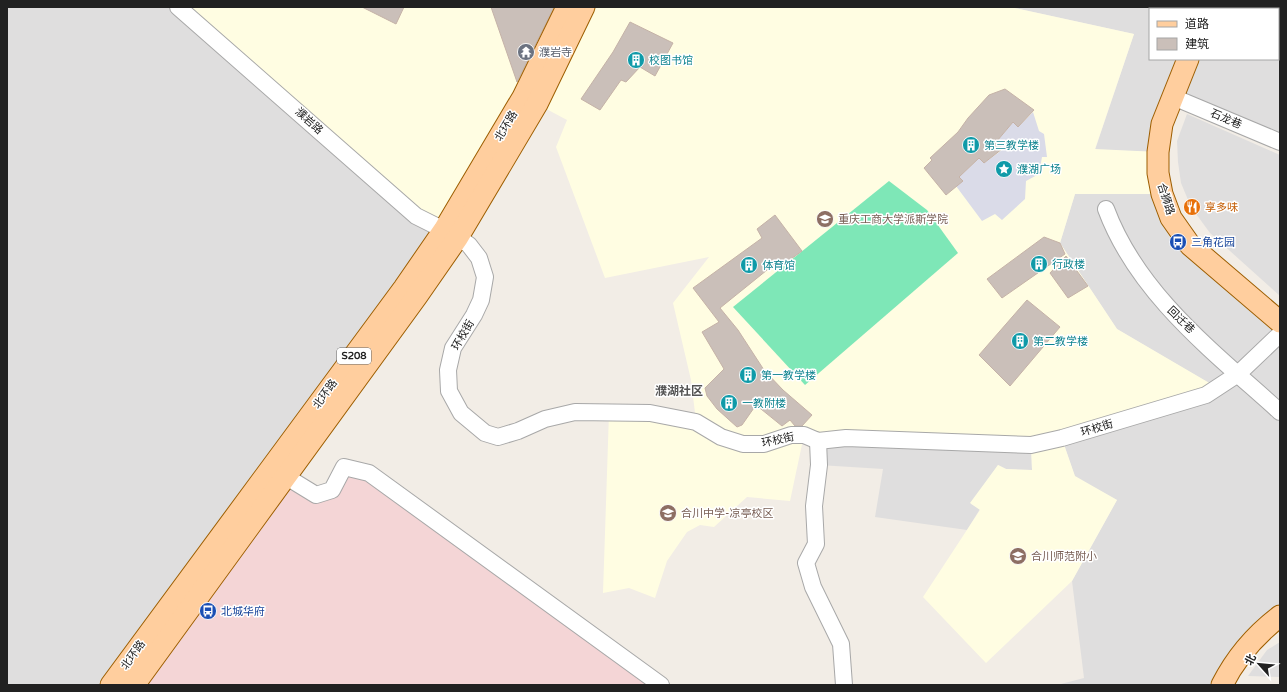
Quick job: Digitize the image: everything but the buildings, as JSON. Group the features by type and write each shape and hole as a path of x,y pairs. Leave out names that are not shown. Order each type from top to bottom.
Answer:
{"main road":[{"name":"北环路","path":"134,685 417,296 523,97 567,7"},
{"name":"北环路","path":"111,685 404,288 451,233 537,104 584,7"},
{"name":"合狮路","path":"1188,60 1162,124 1158,152 1158,173 1162,194 1171,218 1190,245 1280,322"},
{"path":"1222,685 1248,643 1280,616"}],"street":[{"name":"濮岩路","path":"178,7 416,216 451,233"},
{"name":"石龙巷","path":"1173,97 1280,142"},
{"name":"回迁巷","path":"1106,209 1111,222 1141,274 1167,308 1280,412"},
{"name":"环校街","path":"451,233 469,245 479,258 485,277 481,300 474,315 453,348 448,370 449,391 461,413 485,433 498,437 518,431 545,419 575,412 650,413 696,422 721,437 742,444 764,444 791,435 804,435 818,441 846,438 1031,445 1062,438 1206,395 1238,374 1280,334"},
{"path":"818,441 819,465 814,506 816,544 806,563 813,587 841,644 844,685"},
{"path":"285,476 316,495 332,490 344,467 369,473 661,685"}],"shaded area":[{"path":"7,7 178,7 444,230 111,685 7,685"},
{"path":"178,7 491,7 523,97 444,230"},
{"name":"重庆工商大学派斯学院","path":"584,7 1010,7 1134,34 1095,149 1158,152 1162,194 1075,194 1060,243 1117,329 1218,388 1062,439 1075,476 1117,500 1072,581 986,663 923,597 980,510 970,503 998,465 1006,469 1032,470 1031,445 804,435 790,501 747,497 714,527 700,525 687,532 667,561 655,598 629,588 603,593 609,413 696,421 691,380 673,303 709,257 605,278 556,147 567,120 537,104"},
{"path":"1010,7 1280,7 1280,142 1173,97 1158,152 1095,150 1134,34"},
{"name":"濮湖广场","path":"1033,112 1039,131 1044,134 1047,157 1042,157 1039,174 1026,181 1025,199 1002,220 995,214 982,221 956,186 959,177 979,158 984,163 1002,150 997,141 1013,122 1018,127"},
{"path":"1187,114 1280,155 1280,296 1210,233 1191,207 1181,183 1177,141"},
{"path":"1075,194 1162,194 1171,218 1280,322 1280,616 1222,685 1057,685 1084,678 1072,581 1117,500 1075,477 1062,438 1217,388 1117,329 1060,243"},
{"path":"818,441 1031,445 1032,470 1006,469 998,465 971,504 980,509 967,530 875,517 883,469 819,465"},
{"path":"344,467 369,473 661,685 134,685 285,476 316,495"},
{"path":"1280,642 1280,677 1248,676 1267,650"}],"green space":[{"path":"889,181 927,210 958,253 805,385 733,307"}],"place":[{"name":"濮岩寺","path":"526,52"},
{"name":"校图书馆","path":"636,60"},
{"name":"第三教学楼","path":"971,145"},
{"name":"濮湖广场","path":"1004,169"},
{"name":"享多味","path":"1192,207"},
{"name":"重庆工商大学派斯学院","path":"825,219"},
{"name":"三角花园","path":"1178,242"},
{"name":"行政楼","path":"1039,264"},
{"name":"体育馆","path":"749,265"},
{"name":"第二教学楼","path":"1020,341"},
{"name":"第一教学楼","path":"748,375"},
{"name":"一教附楼","path":"729,403"},
{"name":"合川中学-凉亭校区","path":"668,513"},
{"name":"合川师范附小","path":"1018,556"},
{"name":"北城华府","path":"208,611"}],"district":[{"name":"濮湖社区","path":"679,391"}]}
